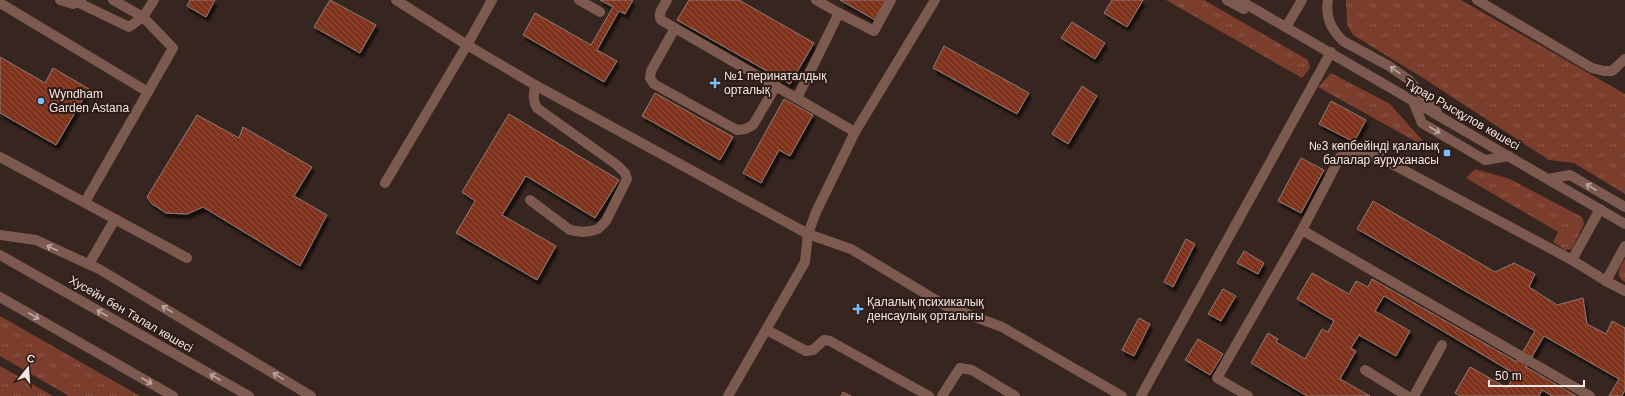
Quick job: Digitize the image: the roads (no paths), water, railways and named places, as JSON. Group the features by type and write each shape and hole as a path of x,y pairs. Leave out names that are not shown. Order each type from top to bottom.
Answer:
{"street":[{"path":"60,0 73,4 79,1 129,27 144,17 154,0"},
{"path":"85,202 173,48 144,17 113,0"},
{"path":"396,0 467,45 535,85 808,234 851,249 946,306 1002,326 1122,396"},
{"path":"385,183 492,0"},
{"path":"579,0 600,12"},
{"path":"667,0 659,16 661,20 856,132"},
{"path":"816,0 874,31 891,0"},
{"path":"728,396 805,262 808,234 816,212 856,132 935,0"},
{"name":"Тұрар Рысқұлов көшесі","path":"1227,0 1263,20 1286,27"},
{"name":"Тұрар Рысқұлов көшесі","path":"1239,0 1625,224"},
{"path":"1286,27 1302,0"},
{"path":"1328,0 1327,19 1338,35 1344,41 1389,66 1409,80 1442,118"},
{"path":"1477,0 1592,68 1612,71 1625,59"},
{"path":"0,3 148,92"},
{"path":"797,98 839,13"},
{"path":"675,28 651,71 650,78 654,84 737,130 745,129 752,125 776,86"},
{"path":"1141,396 1330,52"},
{"path":"530,200 570,230 583,232 591,231 598,229 606,221 627,179 625,173 617,165 537,108 533,99 535,85"},
{"path":"1412,101 1422,123 1485,160 1509,156"},
{"path":"0,157 186,258"},
{"path":"1248,396 1217,378 1302,230 1340,157 1379,157 1572,260 1625,291"},
{"path":"1548,179 1570,175 1625,207"},
{"path":"1572,260 1600,209"},
{"path":"89,264 115,219"},
{"path":"1302,230 1590,396"},
{"path":"0,235 36,240 89,264 312,396"},
{"path":"1606,281 1625,246"},
{"name":"Хусейн бен Талал көшесі","path":"0,255 249,396"},
{"path":"0,297 173,396"},
{"path":"767,330 806,352 813,350 824,340 830,341 929,396"},
{"path":"1414,396 1442,345"},
{"path":"942,396 960,368 972,370 1015,396"},
{"path":"1365,370 1407,396"}],"place":[{"name":"№1 перинаталдық орталық","path":"715,83"},
{"name":"Wyndham Garden Astana","path":"41,101"},
{"name":"№3 көпбейінді қалалық балалар ауруханасы","path":"1447,153"},
{"name":"Қалалық психикалық денсаулық орталығы","path":"858,309"}]}
